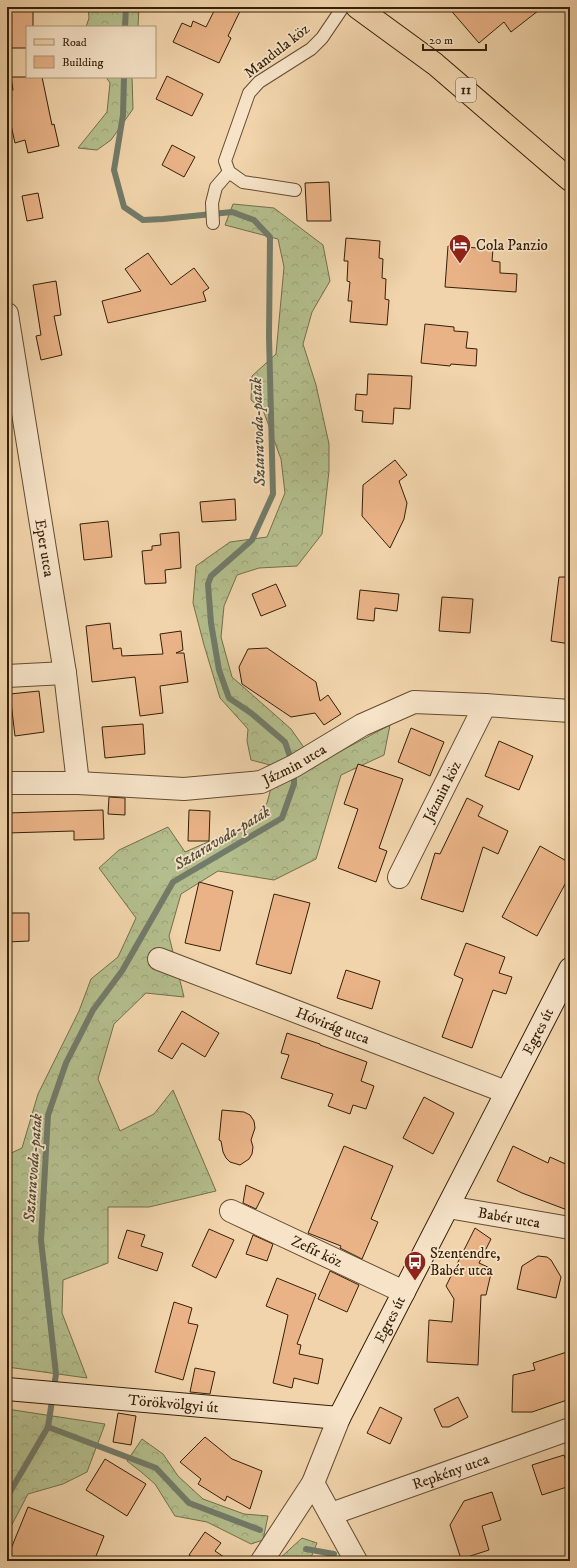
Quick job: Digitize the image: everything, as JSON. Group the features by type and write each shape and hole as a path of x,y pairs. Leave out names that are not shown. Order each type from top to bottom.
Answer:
{"main road":[{"name":"11","path":"357,7 435,64 570,180"}],"street":[{"name":"Eper utca","path":"7,314 65,673 78,783"},
{"path":"7,676 65,673"},
{"name":"Jázmin utca","path":"7,783 78,783 184,788 261,782 294,766 362,725 414,702 570,711"},
{"name":"Jázmin köz","path":"399,876 485,705"},
{"name":"Hóvirág utca","path":"159,959 506,1092"},
{"name":"Egres út","path":"262,1561 313,1483 339,1418 570,969"},
{"name":"Babér utca","path":"448,1207 570,1228"},
{"name":"Zefír köz","path":"231,1211 404,1292"},
{"name":"Törökvölgyi út","path":"7,1389 339,1418"},
{"name":"Repkény utca","path":"331,1514 570,1429"},
{"path":"313,1483 356,1561"}],"lane":[{"name":"Mandula köz","path":"229,172 225,161 249,93 259,82 310,49 322,38 343,7"},
{"path":"213,223 212,203 216,187 229,172 243,182 295,190"}],"green space":[{"path":"88,7 139,7 138,26 86,26 89,18"},
{"path":"107,78 132,78 133,109 111,140 97,150 78,148 107,112 110,83"},
{"path":"233,204 274,208 323,245 330,281 312,312 303,344 316,385 329,444 329,471 322,534 297,566 259,568 237,575 224,606 221,637 232,677 291,729 305,749 274,766 251,760 247,741 248,729 220,698 193,603 196,566 230,542 267,537 285,493 281,459 263,410 251,400 252,376 276,354 284,267 278,239 225,225"},
{"path":"390,725 384,755 341,775 316,859 274,880 218,871 181,894 169,936 184,997 146,993 114,1024 98,1079 120,1131 154,1114 173,1090 216,1191 149,1207 108,1207 108,1263 63,1280 62,1313 87,1378 7,1367 9,1220 7,1218 7,1155 22,1148 38,1094 79,1011 91,979 118,957 136,918 99,868 119,850 168,827 185,852 249,824 267,803 271,788"},
{"path":"7,1409 105,1424 87,1472 63,1484 28,1494 7,1534"},
{"path":"142,1439 163,1454 178,1476 203,1499 244,1514 268,1516 263,1540 251,1544 207,1522 175,1516 155,1484 127,1461"},
{"path":"302,1538 317,1543 310,1560 277,1561"}],"building":[{"path":"7,7 33,7 33,26 26,26 26,48 7,48"},
{"path":"216,7 242,7 228,36 231,38 219,63 173,42 182,23 191,27 193,21 206,27"},
{"path":"448,7 543,7 511,32 504,22 479,43"},
{"path":"167,76 203,94 192,116 156,99"},
{"path":"11,77 42,78 52,125 54,124 59,146 28,153 25,140 15,143 11,125 7,126 7,91 13,90"},
{"path":"172,145 195,157 184,177 162,165"},
{"path":"329,182 331,221 307,221 305,183"},
{"path":"38,193 43,218 27,221 22,196"},
{"path":"346,238 380,241 379,258 383,259 382,278 386,279 385,299 389,300 387,325 350,322 352,301 348,301 350,282 347,281 348,261 344,261"},
{"path":"448,246 493,249 492,261 500,262 500,273 517,274 516,292 445,287"},
{"path":"148,253 171,285 194,268 209,288 203,292 206,301 108,323 102,301 141,291 125,269"},
{"path":"56,281 61,315 54,316 62,355 41,360 36,336 41,335 33,285"},
{"path":"425,324 454,327 454,331 468,332 466,348 477,349 476,366 451,364 450,366 421,363"},
{"path":"368,374 412,376 410,409 394,408 393,424 362,422 363,411 355,410 356,394 367,395"},
{"path":"395,460 407,475 399,481 407,503 404,519 390,548 362,516 363,485"},
{"path":"235,499 236,520 202,522 200,502"},
{"path":"108,521 112,557 84,560 80,524"},
{"path":"179,532 181,568 165,570 166,583 145,584 142,551 152,550 152,546 161,545 160,534"},
{"path":"559,577 570,577 570,644 551,641"},
{"path":"276,584 286,606 261,616 252,594"},
{"path":"360,590 399,594 397,611 375,608 374,621 357,619"},
{"path":"442,597 473,599 470,633 439,631"},
{"path":"110,623 113,649 121,648 122,656 163,654 160,634 181,631 183,650 176,653 184,653 188,682 160,686 163,713 140,716 135,677 92,682 86,626"},
{"path":"267,648 316,682 320,701 328,695 341,714 324,725 315,713 291,717 242,684 239,667 248,649"},
{"path":"39,691 44,732 15,736 10,694"},
{"path":"143,724 145,754 105,758 102,727"},
{"path":"411,728 444,742 430,776 398,762"},
{"path":"499,741 533,756 519,790 485,776"},
{"path":"358,764 403,779 379,848 387,851 376,882 338,868 358,809 344,804"},
{"path":"109,797 125,798 125,815 108,814"},
{"path":"467,798 483,806 478,816 508,831 498,854 483,847 463,912 421,899 435,853 440,854"},
{"path":"103,810 104,839 74,840 74,831 7,833 7,813"},
{"path":"189,810 210,811 209,841 188,841"},
{"path":"540,846 570,863 570,875 537,936 502,917"},
{"path":"199,882 233,891 220,951 185,943"},
{"path":"274,894 310,903 291,974 256,964"},
{"path":"7,913 29,913 29,941 7,942"},
{"path":"466,943 505,957 499,973 512,977 506,994 493,990 472,1048 442,1037 463,979 454,975"},
{"path":"346,970 380,981 372,1009 337,998"},
{"path":"182,1011 219,1033 205,1057 182,1043 172,1059 158,1051"},
{"path":"287,1033 367,1062 361,1081 374,1086 366,1109 353,1105 350,1114 328,1106 333,1094 281,1078 289,1055 281,1053"},
{"path":"424,1097 454,1113 433,1154 403,1138"},
{"path":"222,1110 244,1112 250,1115 254,1121 255,1128 251,1140 253,1147 252,1154 249,1159 240,1165 230,1162 226,1158 221,1141 219,1140"},
{"path":"344,1146 393,1166 371,1219 378,1222 362,1259 340,1248 341,1246 308,1233"},
{"path":"513,1146 548,1163 550,1157 570,1166 570,1211 522,1193 497,1181"},
{"path":"246,1185 264,1193 256,1209 243,1203"},
{"path":"475,1228 491,1239 479,1263 492,1269 486,1295 481,1295 478,1365 427,1362 429,1320 452,1322 454,1299 446,1286"},
{"path":"209,1229 234,1240 216,1278 192,1266"},
{"path":"127,1230 145,1235 141,1246 163,1253 157,1271 118,1258"},
{"path":"253,1235 273,1244 267,1261 246,1254"},
{"path":"538,1256 547,1257 551,1260 561,1277 556,1298 517,1289 522,1266"},
{"path":"330,1271 359,1285 347,1312 318,1299"},
{"path":"277,1278 316,1294 297,1344 301,1345 299,1354 323,1359 318,1384 294,1378 292,1388 273,1383 288,1315 266,1306"},
{"path":"174,1302 192,1308 188,1323 198,1325 183,1380 155,1372"},
{"path":"570,1351 570,1399 532,1412 512,1412 513,1375 535,1370 533,1363"},
{"path":"195,1368 215,1372 210,1394 190,1392"},
{"path":"458,1397 468,1417 449,1427 442,1427 434,1409"},
{"path":"380,1407 402,1418 390,1444 367,1433"},
{"path":"118,1413 136,1416 131,1445 113,1442"},
{"path":"205,1437 232,1459 262,1471 250,1509 227,1496 225,1501 198,1484 201,1479 180,1462"},
{"path":"564,1455 570,1474 570,1486 542,1495 532,1465"},
{"path":"105,1459 146,1484 127,1516 86,1490"},
{"path":"492,1492 501,1520 482,1526 489,1550 461,1559 450,1525 464,1501"},
{"path":"28,1507 104,1536 94,1561 21,1561 8,1556"},
{"path":"205,1532 221,1543 215,1551 230,1561 199,1561 189,1555"}],"waterway":[{"name":"Sztaravoda-patak","path":"125,26 126,7"},
{"name":"Sztaravoda-patak","path":"124,78 123,115 114,170 124,207 143,220 232,212 254,220 270,237 269,337 273,494 252,540 211,576 208,584 211,623 219,670 229,698 251,713 285,742 292,762"},
{"name":"Sztaravoda-patak","path":"7,1497 48,1427 56,1374 41,1240 48,1115 66,1063 93,1010 122,971 173,882 282,818 294,784 294,771"},
{"path":"48,1427 156,1468 189,1503 260,1530"},
{"path":"306,1549 334,1554"}],"place":[{"name":"Cola Panzio","path":"460,264"},
{"name":"Szentendre, Babér utca","path":"415,1282"}]}
